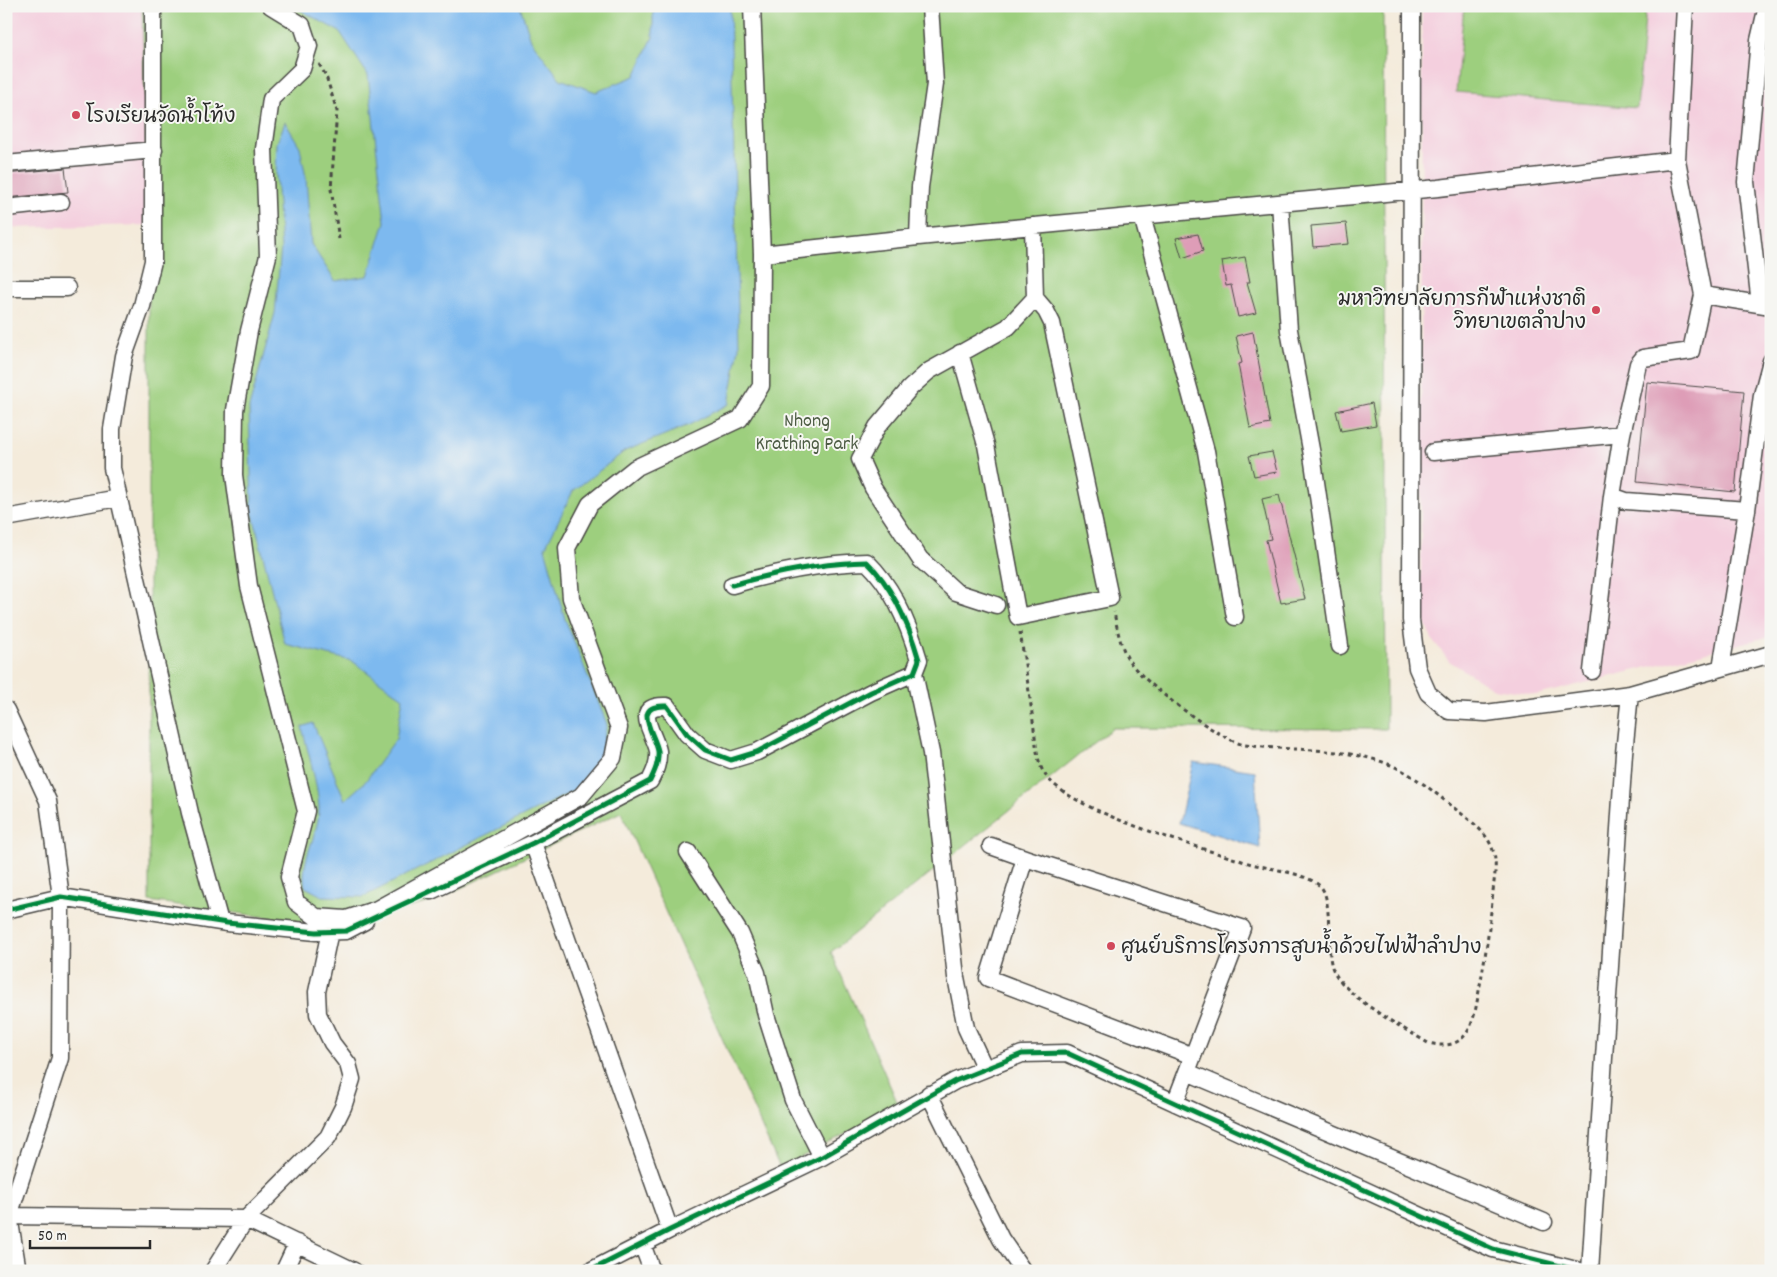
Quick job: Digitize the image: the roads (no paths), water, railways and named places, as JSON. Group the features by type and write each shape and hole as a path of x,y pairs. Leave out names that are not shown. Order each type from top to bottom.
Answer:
{"street":[{"path":"153,6 153,261 142,306 124,356 112,429 112,468 190,813 220,922"},
{"path":"270,6 302,25 309,46 302,69 271,99 264,149 268,256 250,331 235,410 234,475 249,586 306,812 289,877 296,902 287,929"},
{"path":"296,902 316,917 346,919 377,909 581,796 613,758 619,728 571,598 567,548 590,504 635,468 740,419 761,386 762,254 752,6"},
{"path":"918,237 920,187 935,84 930,6"},
{"path":"1412,6 1409,444 1411,620 1417,668 1428,693 1449,711 1486,713 1630,694 1771,654"},
{"path":"1592,671 1612,496 1622,434 1638,364 1643,358 1691,352 1703,295 1676,160 1685,6"},
{"path":"1703,295 1766,305 1746,182 1759,40 1767,6"},
{"path":"6,164 154,150"},
{"path":"762,254 918,237 1412,190 1676,160"},
{"path":"6,208 61,202"},
{"path":"1280,203 1289,330 1312,456 1340,646"},
{"path":"1142,216 1206,451 1235,617"},
{"path":"960,353 986,445 1018,617 1110,598 1052,323 1036,298 1033,226"},
{"path":"6,288 67,288"},
{"path":"996,605 956,592 920,559 873,488 860,460 877,427 910,388 930,370 1008,327 1036,298"},
{"path":"1720,668 1746,510 1762,395 1771,361"},
{"path":"1433,452 1622,434"},
{"path":"1612,496 1626,501 1746,510"},
{"path":"6,518 118,498"},
{"path":"732,584 788,570 841,563 867,562 879,574 895,598 919,660 914,673 931,753 956,977 966,1028 986,1069"},
{"path":"6,910 62,897 220,922 287,929 346,930 533,843 650,781 657,767 658,751 646,720 648,712 658,706 667,706 687,734 705,750 731,760 757,752 871,692 914,673"},
{"path":"1590,1271 1624,753 1630,694"},
{"path":"6,710 48,800 62,897 60,1058 9,1216 18,1271"},
{"path":"533,843 670,1230"},
{"path":"991,846 1242,928 1175,1103"},
{"path":"688,852 740,933 757,973 766,1015 794,1100 822,1157"},
{"path":"1025,858 988,978 1190,1064 1544,1222"},
{"path":"213,1271 246,1219 328,1137 343,1107 352,1079 348,1064 332,1043 318,1014 317,992 330,931"},
{"path":"590,1271 670,1230 822,1157 929,1094 1022,1054 1067,1053 1493,1248 1580,1271"},
{"path":"929,1094 1001,1238 1023,1271"},
{"path":"9,1216 246,1219 354,1271"},
{"path":"284,1271 297,1243"},
{"path":"642,1244 652,1271"}],"water":[{"path":"293,6 520,6 531,40 560,79 596,92 635,76 653,37 653,6 730,6 739,347 729,404 689,425 625,451 573,491 545,548 565,619 607,724 599,762 577,789 363,897 322,896 305,887 305,867 316,827 319,807 302,727 313,723 345,800 365,782 396,739 403,698 352,661 285,644 252,511 249,408 275,313 281,248 276,174 277,143 285,122 300,147 306,178 311,244 335,281 368,276 385,222 368,75 340,32"},
{"path":"1193,762 1255,771 1260,848 1179,823"}],"place":[{"name":"โรงเรียนวัดน้ำโท้ง","path":"76,115"},
{"name":"มหาวิทยาลัยการกีฬาแห่งชาติ วิทยาเขตลำปาง","path":"1596,310"},
{"name":"ศูนย์บริการโครงการสูบน้ำด้วยไฟฟ้าลําปาง","path":"1111,946"}],"park label":[{"name":"Nhong Krathing Park","path":"807,430"}]}
